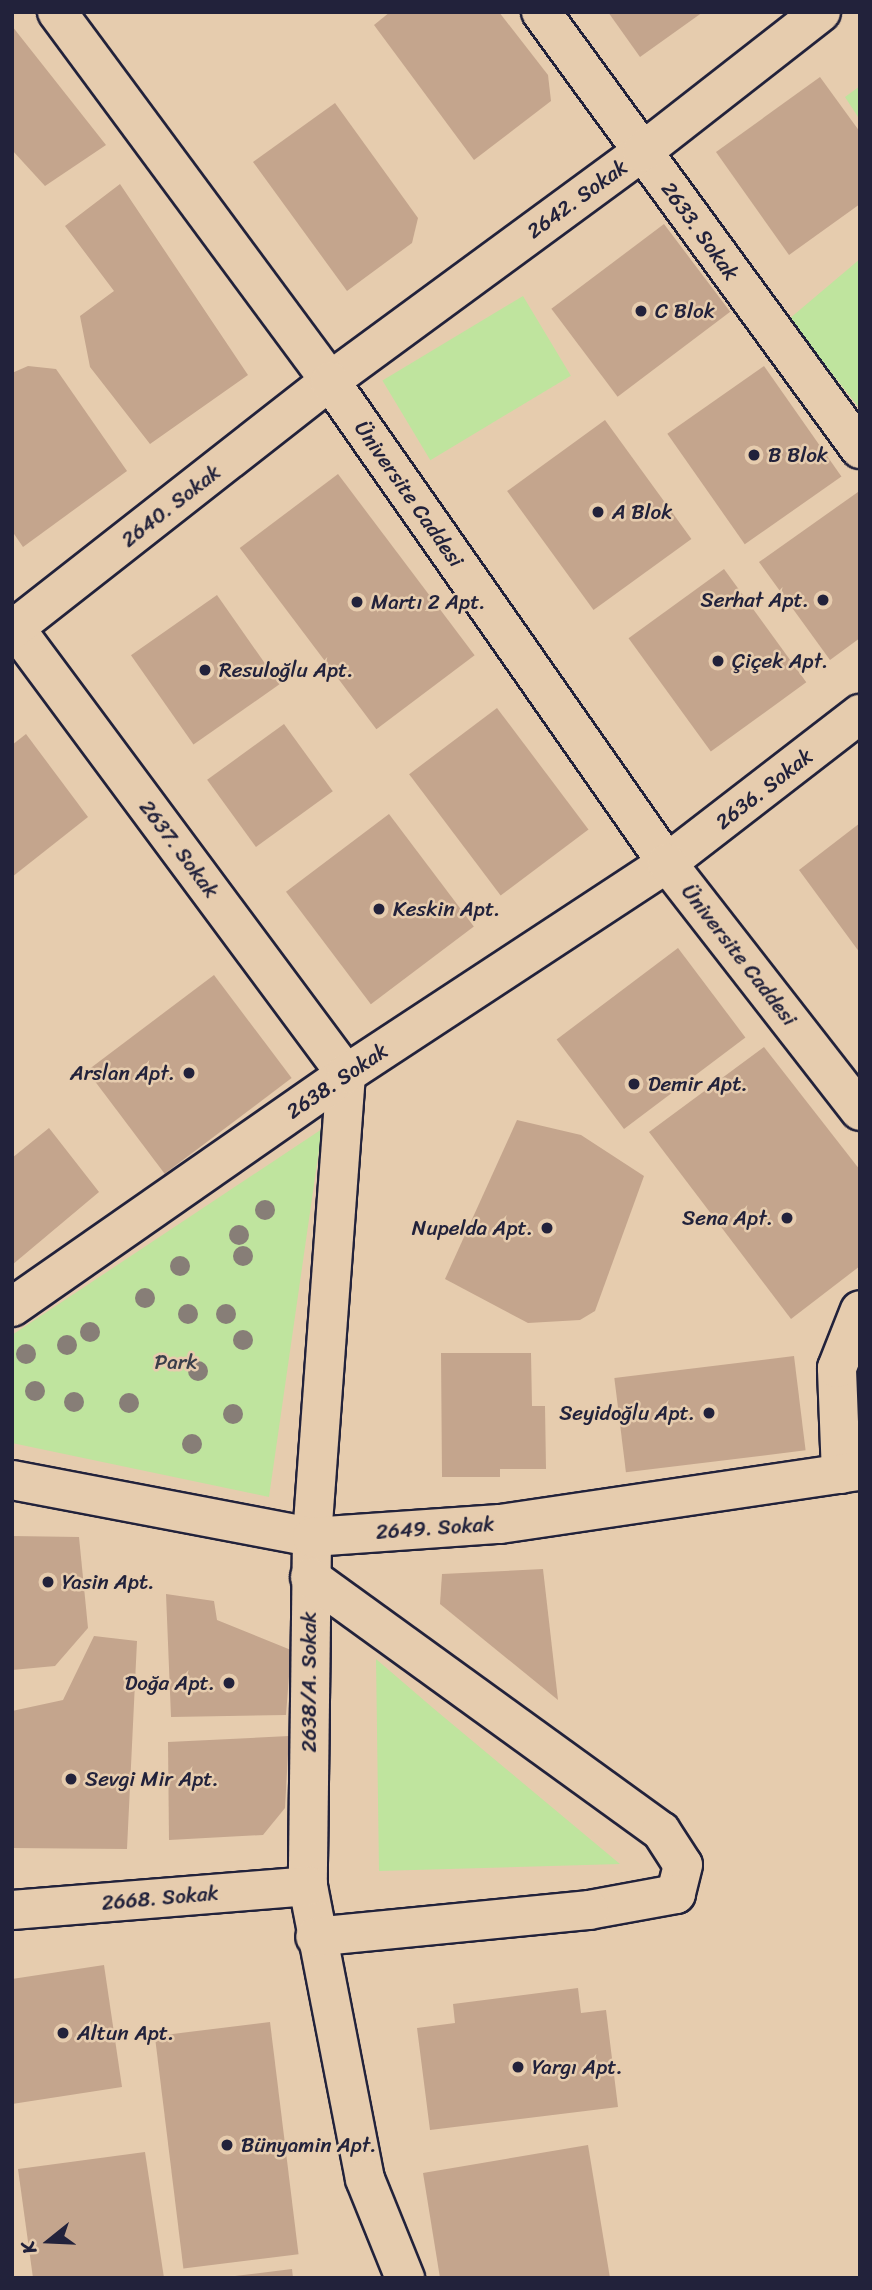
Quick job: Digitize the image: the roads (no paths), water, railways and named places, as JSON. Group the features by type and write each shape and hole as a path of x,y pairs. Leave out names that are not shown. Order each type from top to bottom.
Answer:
{"street":[{"name":"Üniversite Caddesi","path":"57,12 330,381 667,863 860,1111"},
{"name":"2633. Sokak","path":"541,12 860,449"},
{"name":"2642. Sokak","path":"330,381 642,152 821,12"},
{"name":"2640. Sokak","path":"13,628 330,381"},
{"name":"2637. Sokak","path":"13,628 346,1074"},
{"name":"2636. Sokak","path":"667,863 860,714"},
{"name":"2638. Sokak","path":"12,1307 346,1074 667,863"},
{"name":"2638/A. Sokak","path":"346,1074 310,1577 307,1886 365,2179 405,2278"},
{"path":"851,1472 838,1368 860,1310"},
{"name":"2649. Sokak","path":"12,1480 312,1537 500,1524 851,1472"},
{"path":"310,1577 661,1831 683,1865 676,1894 589,1910 315,1937"},
{"name":"2668. Sokak","path":"12,1910 307,1886"}],"place":[{"name":"C Blok","path":"641,311"},
{"name":"B Blok","path":"754,455"},
{"name":"A Blok","path":"598,512"},
{"name":"Serhat Apt.","path":"823,600"},
{"name":"Martı 2 Apt.","path":"357,602"},
{"name":"Çiçek Apt.","path":"718,661"},
{"name":"Resuloğlu Apt.","path":"205,670"},
{"name":"Keskin Apt.","path":"379,909"},
{"name":"Arslan Apt.","path":"189,1073"},
{"name":"Demir Apt.","path":"634,1084"},
{"name":"Sena Apt.","path":"787,1218"},
{"name":"Nupelda Apt.","path":"547,1228"},
{"name":"Seyidoğlu Apt.","path":"709,1413"},
{"name":"Yasin Apt.","path":"48,1582"},
{"name":"Doğa Apt.","path":"229,1683"},
{"name":"Sevgi Mir Apt.","path":"71,1779"},
{"name":"Altun Apt.","path":"63,2033"},
{"name":"Yargı Apt.","path":"518,2067"},
{"name":"Bünyamin Apt.","path":"227,2145"}],"park label":[{"name":"Park","path":"176,1362"}]}
